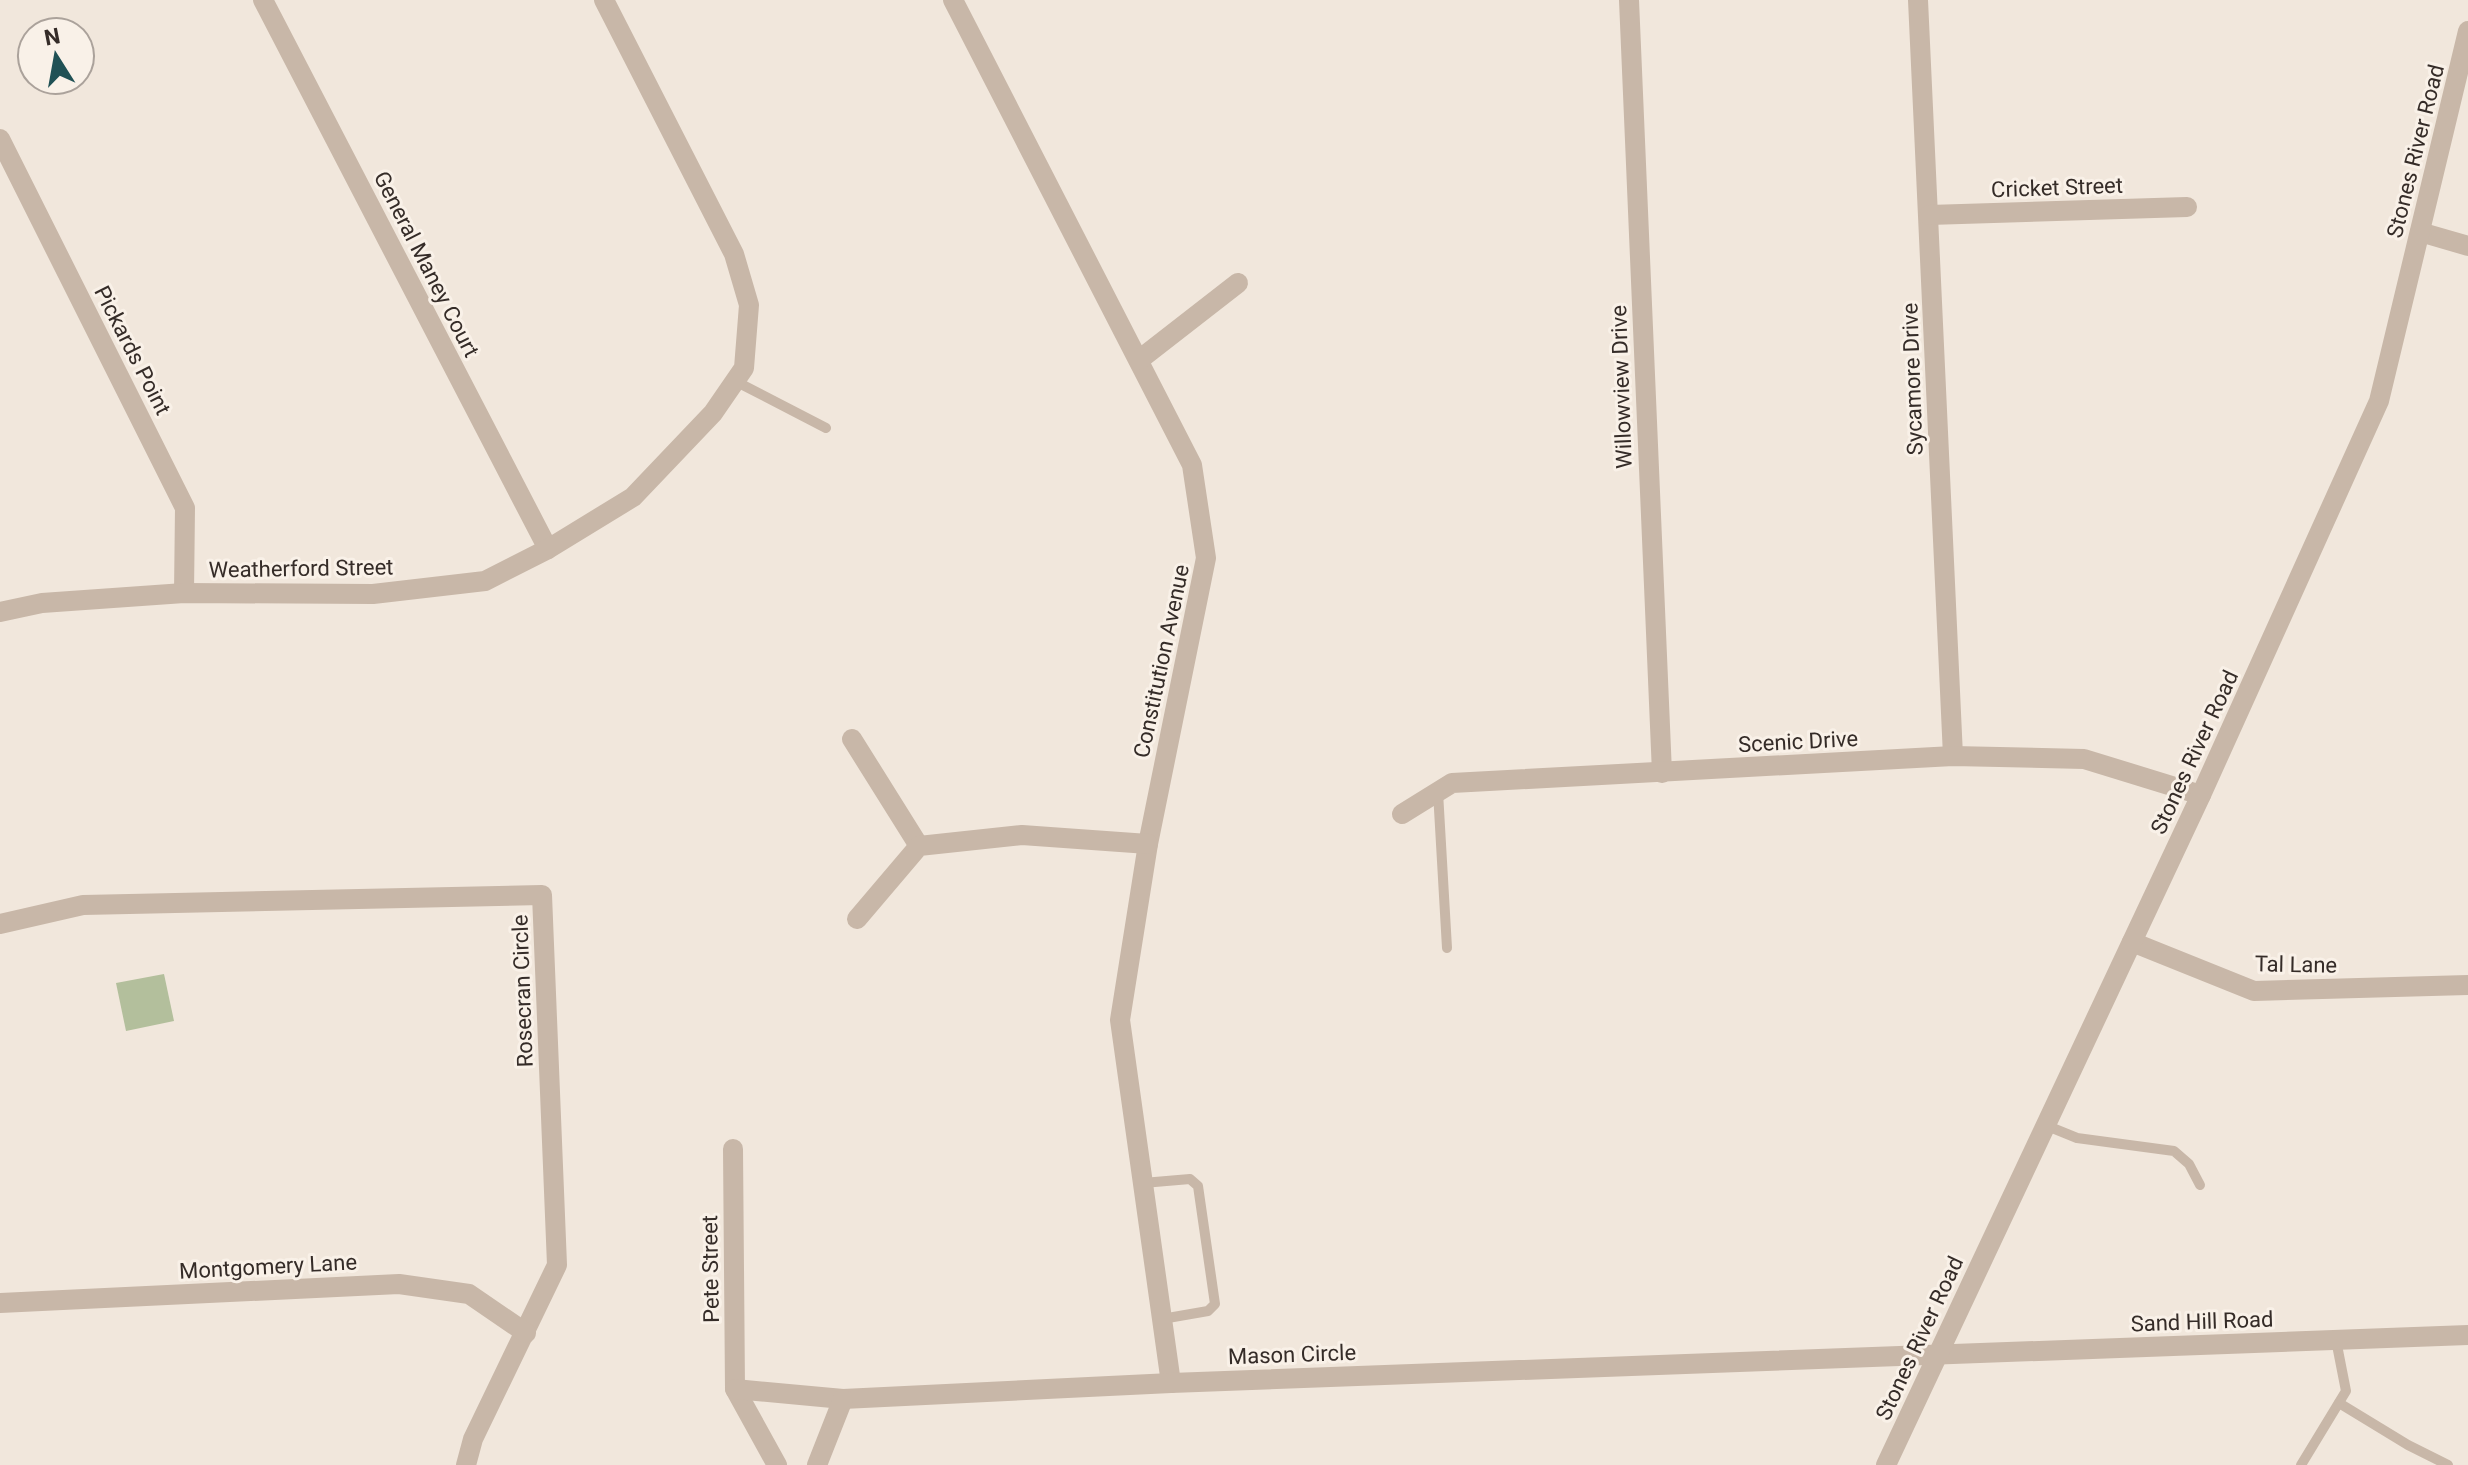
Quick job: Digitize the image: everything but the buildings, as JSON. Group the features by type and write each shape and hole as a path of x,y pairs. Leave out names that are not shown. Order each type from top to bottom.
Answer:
{"street":[{"name":"General Maney Court","path":"263,0 548,549"},
{"name":"Weatherford Street","path":"0,612 42,603 184,593 373,594 485,581 548,549 633,497 713,413 744,368 749,305 734,254 604,0"},
{"name":"Constitution Avenue","path":"953,0 1192,465 1206,558 1148,844 1120,1020 1171,1383"},
{"name":"Willowview Drive","path":"1629,0 1662,773"},
{"name":"Sycamore Drive","path":"1918,0 1953,756"},
{"name":"Stones River Road","path":"1886,1465 2201,795 2379,401 2468,31"},
{"name":"Pickards Point","path":"0,139 185,508 184,593"},
{"name":"Cricket Street","path":"1929,215 2187,207"},
{"path":"2420,232 2468,246"},
{"path":"1139,360 1238,283"},
{"path":"852,739 919,846"},
{"name":"Scenic Drive","path":"1402,814 1452,783 1953,756 2084,759 2201,795"},
{"path":"857,919 919,846 1022,835 1148,844"},
{"name":"Rosecran Circle","path":"0,924 83,905 542,895 557,1265 473,1439 466,1465"},
{"name":"Tal Lane","path":"2132,942 2254,991 2468,985"},
{"name":"Pete Street","path":"733,1149 735,1389"},
{"name":"Montgomery Lane","path":"0,1303 399,1284 469,1294 526,1333"},
{"name":"Sand Hill Road","path":"1937,1355 2468,1335"},
{"name":"Mason Circle","path":"735,1389 843,1399 1171,1383 1937,1355"},
{"path":"735,1389 777,1465"},
{"path":"817,1465 843,1399"}],"lane":[{"path":"735,381 826,428"},
{"path":"1438,792 1447,948"},
{"path":"2045,1125 2077,1138 2174,1151 2189,1164 2200,1185"},
{"path":"1143,1183 1190,1179 1198,1186 1215,1304 1208,1311 1162,1319"},
{"path":"2301,1465 2346,1391 2336,1340"},
{"path":"2339,1403 2448,1465"}],"green space":[{"path":"164,974 174,1021 126,1031 116,983"}]}
